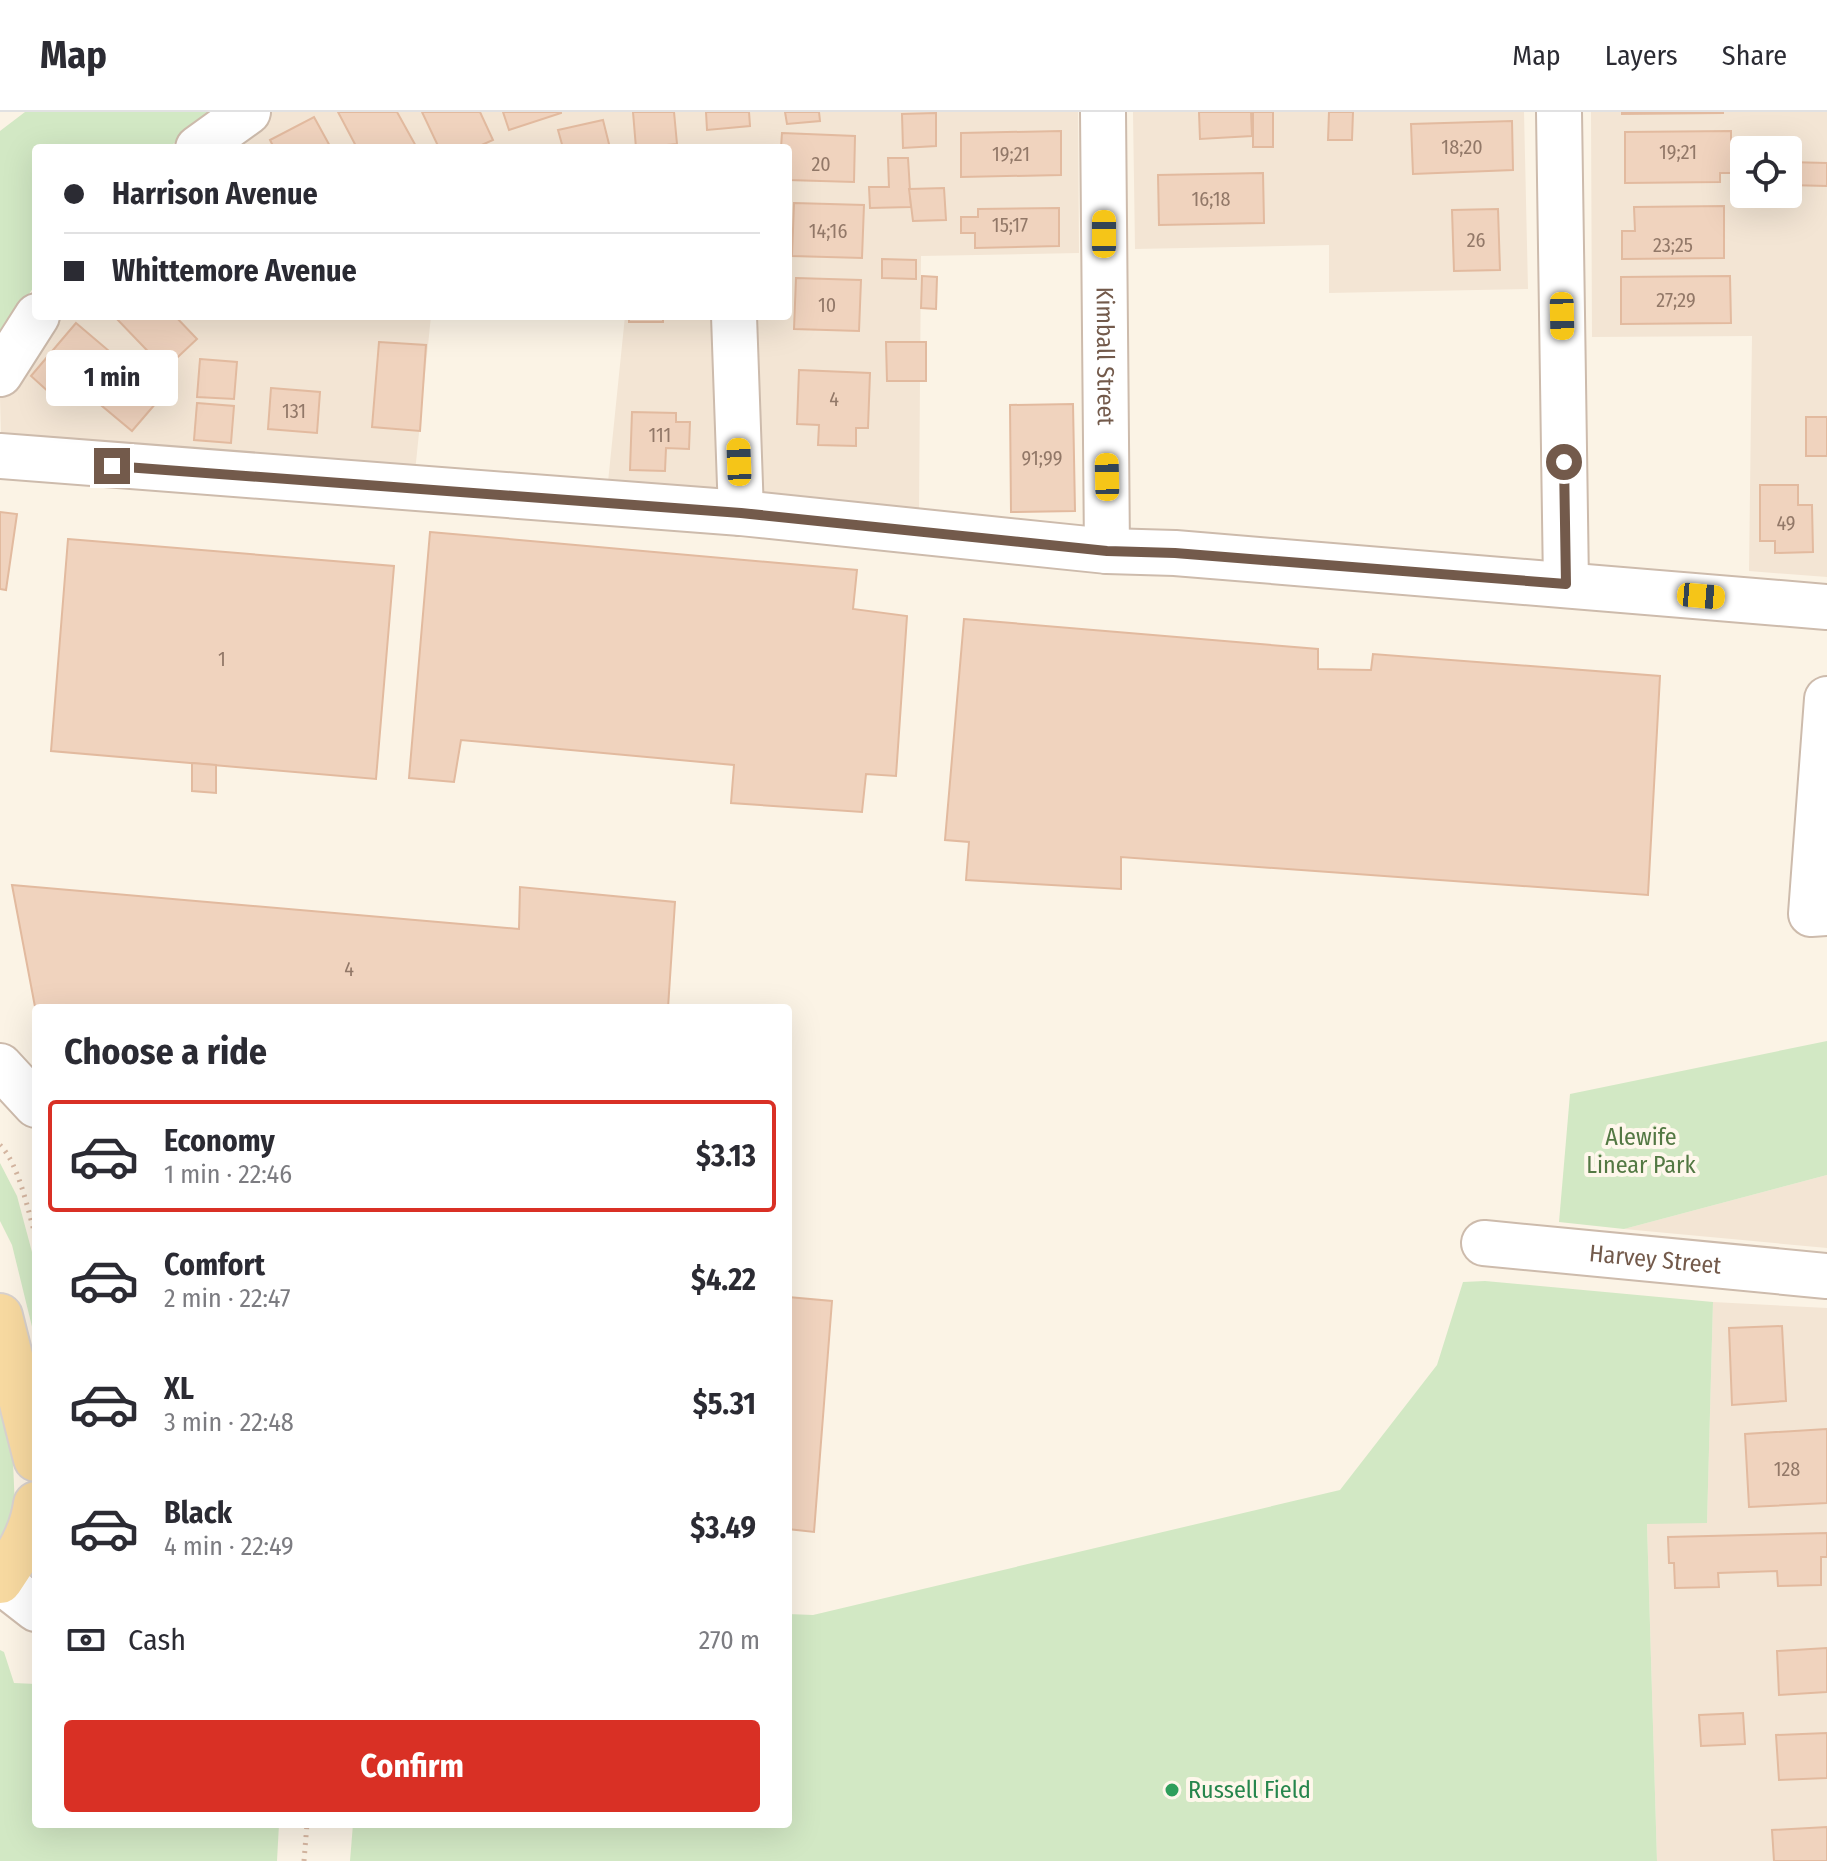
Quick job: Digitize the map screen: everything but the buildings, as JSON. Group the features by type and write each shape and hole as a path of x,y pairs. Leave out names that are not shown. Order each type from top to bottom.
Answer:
{"main road":[{"path":"0,1316 32,1443"},
{"path":"0,1581 21,1551 32,1526"}],"street":[{"path":"204,144 248,112"},
{"name":"Kimball Street","path":"1103,112 1107,551"},
{"path":"1559,112 1566,584"},
{"path":"0,374 34,320"},
{"path":"734,320 741,513"},
{"path":"0,456 741,513 1107,551 1175,553 1827,607"},
{"path":"1827,699 1811,914 1827,913"},
{"path":"0,1066 32,1101"},
{"name":"Harvey Street","path":"1484,1243 1827,1276"},
{"path":"0,1581 32,1606"}],"path":[{"path":"0,1145 6,1151 23,1193 32,1224"},
{"path":"304,1861 307,1828"}],"shaded area":[{"path":"269,112 1078,112 1079,253 921,256 919,509 608,482 625,320 792,320 792,144 225,144"},
{"path":"1133,112 1524,112 1528,289 1329,293 1329,245 1135,249"},
{"path":"1591,112 1827,112 1827,577 1749,571 1752,336 1592,337"},
{"path":"44,320 431,320 415,472 1,434 0,397"},
{"path":"1827,1175 1827,1248 1624,1229"},
{"path":"1713,1302 1827,1308 1827,1861 1657,1861 1647,1523 1707,1522"}],"green space":[{"path":"25,112 214,112 173,144 32,144 32,290 0,335 0,131"},
{"name":"Alewife Linear Park","path":"1827,1041 1827,1175 1624,1229 1559,1222 1570,1094"},
{"path":"0,1163 17,1196 32,1252 32,1327 12,1245 0,1221"},
{"path":"1485,1281 1713,1302 1707,1523 1647,1524 1657,1861 350,1861 353,1828 792,1828 792,1614 813,1615 1340,1490 1437,1365 1463,1282"},
{"path":"0,1410 13,1462 15,1508 0,1546"},
{"path":"0,1650 4,1652 14,1683 32,1684 32,1828 279,1828 277,1861 0,1861"}],"place":[{"name":"Russell Field","path":"1172,1790"}],"route":[{"path":"112,466 741,513 1107,551 1175,553 1566,584 1564,462"}]}
